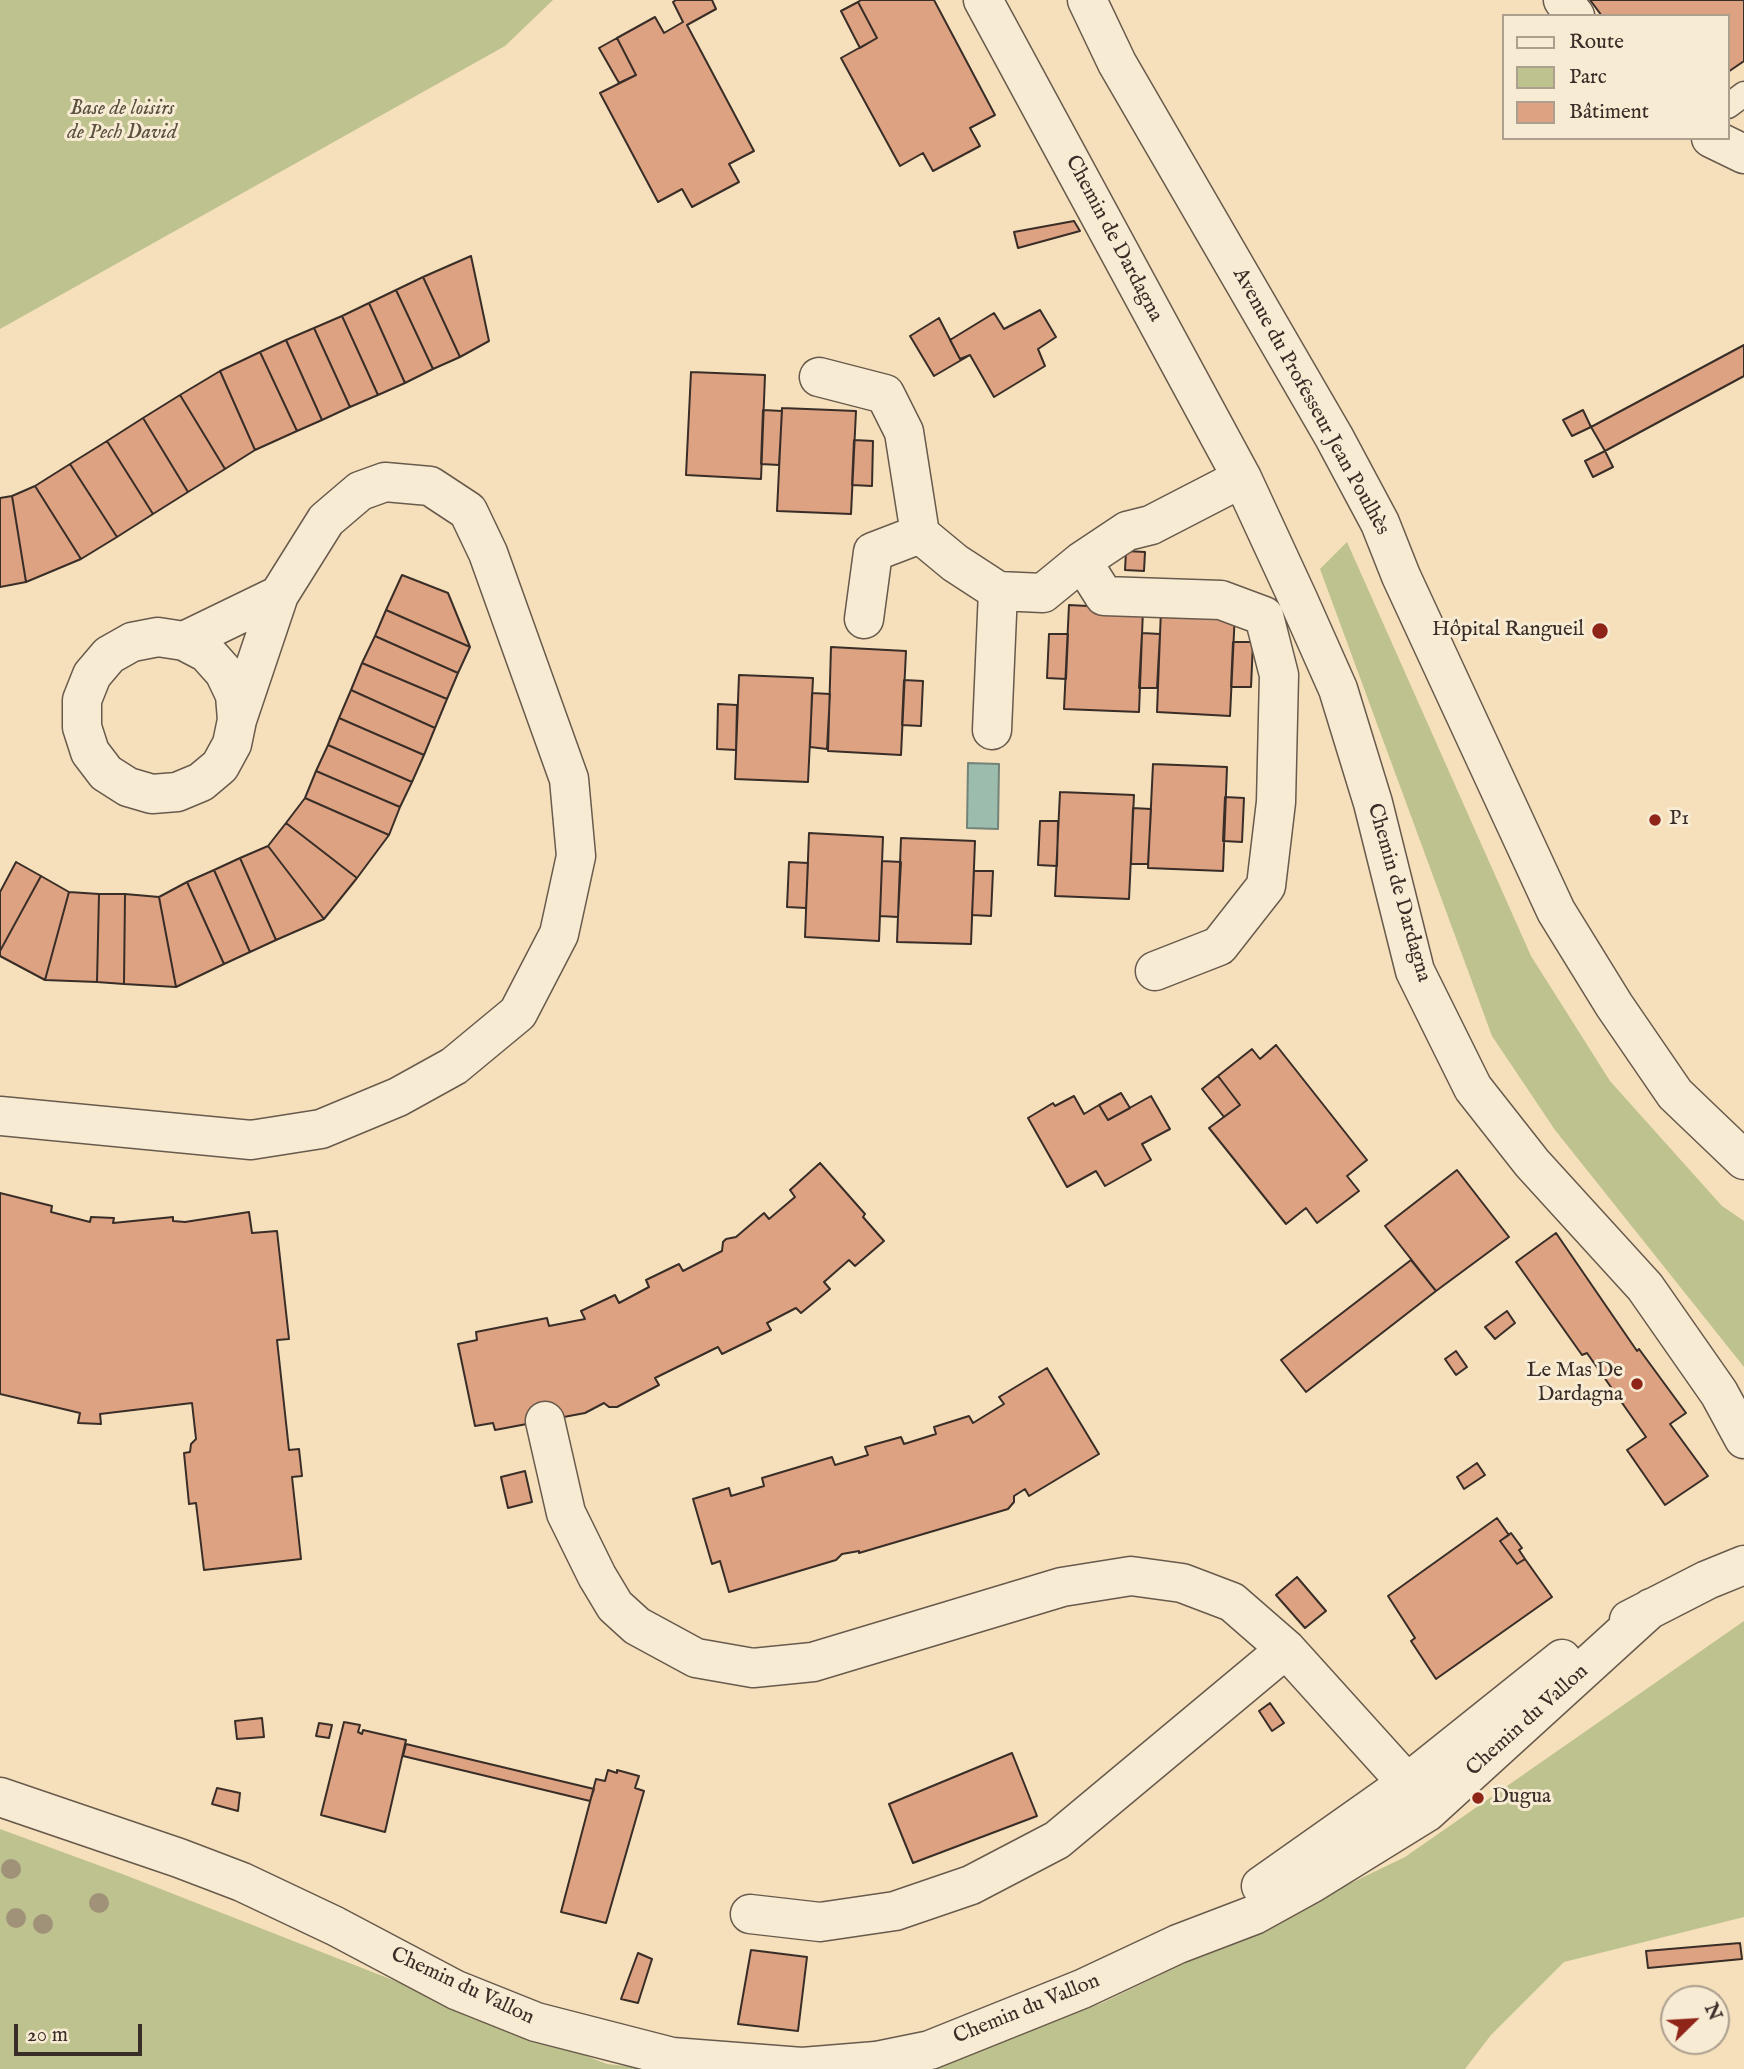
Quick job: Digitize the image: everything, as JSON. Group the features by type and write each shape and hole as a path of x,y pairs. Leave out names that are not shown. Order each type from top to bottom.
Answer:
{"street":[{"name":"Chemin de Dardagna","path":"983,0 1242,478 1338,689 1373,803 1415,971 1473,1088 1532,1163 1645,1287 1719,1392 1744,1439"},
{"name":"Avenue du Professeur Jean Poulhès","path":"1087,0 1116,63 1334,437 1380,523 1401,576 1556,911 1614,1005 1675,1094 1744,1160"},
{"path":"1715,140 1744,154"},
{"path":"819,377 885,394 904,432 920,534 998,591 1043,593 1082,561 1126,531 1151,524 1242,478"},
{"path":"0,1116 251,1140 321,1129 398,1097 454,1066 517,1013 524,1002 559,934 576,856 569,779 488,553 468,511 430,486 385,482 359,491 326,520 279,595 237,720 232,744 220,766 201,782 177,792 152,794 128,787 106,773 90,752 82,727 82,700 92,675 109,655 132,642 158,637 184,641 207,653 224,672 235,695 237,720"},
{"path":"864,619 873,552 920,534"},
{"path":"1082,561 1104,596 1221,600 1264,616 1279,675 1276,802 1266,886 1219,946 1155,971"},
{"path":"992,730 998,591"},
{"path":"184,641 279,595"},
{"path":"545,1421 566,1513 615,1606 637,1626 696,1658 753,1668 813,1662 1062,1587 1131,1576 1182,1583 1232,1602 1286,1649 1417,1797"},
{"name":"Chemin du Vallon","path":"0,1797 242,1882 335,1926 456,1990 536,2022 672,2057 802,2067 876,2061 930,2050 1083,1989 1178,1944 1254,1915 1312,1883 1417,1797 1573,1650 1707,1580 1744,1565"},
{"path":"750,1914 820,1922 895,1911 971,1885 1058,1840 1286,1649"}],"green space":[{"name":"Base de loisirs de Pech David","path":"0,0 553,0 505,46 0,329"},
{"path":"1347,542 1531,956 1610,1081 1722,1206 1744,1221 1744,1367 1555,1130 1492,1036 1320,569"},
{"path":"1744,1621 1744,1917 1564,1962 1491,2035 1465,2069 928,2069 1102,2003 1405,1857"},
{"path":"0,1829 125,1875 607,2064 652,2069 0,2069"}],"shaded area":[{"path":"968,763 999,764 998,829 967,828"}],"building":[{"path":"712,0 716,9 687,25 754,151 729,164 739,182 692,207 682,189 658,202 600,93 636,75 617,38 655,17 664,33 683,22 673,2"},
{"path":"934,0 995,115 970,128 980,146 933,171 923,153 900,166 841,58 877,38 858,2"},
{"path":"1590,0 1744,0 1744,61 1730,71 1730,14 1600,14"},
{"path":"858,2 877,38 860,48 841,11"},
{"path":"617,38 636,75 619,83 599,48"},
{"path":"1074,221 1080,231 1018,248 1014,232"},
{"path":"471,256 489,341 460,357 423,277"},
{"path":"423,277 460,357 433,369 396,290"},
{"path":"396,290 433,369 405,383 369,303"},
{"path":"369,303 405,383 378,395 342,316"},
{"path":"1040,310 1056,337 1038,349 1045,366 994,397 970,355 960,359 950,340 994,313 1004,329"},
{"path":"342,316 378,395 350,407 314,328"},
{"path":"939,318 960,359 970,355 934,376 910,336"},
{"path":"314,328 350,407 322,420 286,340"},
{"path":"286,340 322,420 297,431 260,352"},
{"path":"1744,345 1744,376 1605,451 1591,427"},
{"path":"260,352 297,431 255,450 220,371"},
{"path":"220,371 255,450 225,469 180,395"},
{"path":"691,372 765,375 761,479 686,475"},
{"path":"180,395 225,469 188,492 143,418"},
{"path":"782,408 856,411 851,514 777,511"},
{"path":"763,410 782,411 779,465 761,464"},
{"path":"1583,410 1591,427 1572,436 1563,420"},
{"path":"143,418 188,492 153,514 107,441"},
{"path":"854,440 873,441 872,486 852,485"},
{"path":"107,441 153,514 117,537 70,464"},
{"path":"1605,451 1613,467 1593,477 1585,461"},
{"path":"70,464 117,537 81,559 35,486"},
{"path":"35,486 81,559 26,582 12,496"},
{"path":"12,496 26,582 0,587 0,498"},
{"path":"1126,551 1145,552 1144,571 1125,570"},
{"path":"402,575 448,593 470,647 386,610"},
{"path":"1069,605 1143,609 1139,712 1064,709"},
{"path":"1161,609 1235,612 1230,716 1157,712"},
{"path":"386,610 470,647 458,673 375,636"},
{"path":"1142,633 1160,634 1157,688 1139,688"},
{"path":"1049,634 1068,634 1066,679 1047,678"},
{"path":"375,636 458,673 447,699 362,663"},
{"path":"1233,642 1253,642 1251,687 1231,687"},
{"path":"831,647 906,651 901,755 828,751"},
{"path":"362,663 447,699 435,728 351,690"},
{"path":"739,675 813,678 808,782 735,779"},
{"path":"904,680 923,681 921,726 902,725"},
{"path":"351,690 435,728 424,755 339,718"},
{"path":"812,693 830,694 827,749 810,747"},
{"path":"718,704 737,705 736,750 717,749"},
{"path":"339,718 424,755 412,782 328,745"},
{"path":"328,745 412,782 400,807 316,771"},
{"path":"1153,764 1227,767 1223,871 1148,868"},
{"path":"316,771 400,807 389,835 305,798"},
{"path":"1060,792 1134,795 1129,899 1055,896"},
{"path":"1225,797 1244,798 1242,842 1223,841"},
{"path":"305,798 389,835 357,878 286,823"},
{"path":"1133,808 1151,809 1148,864 1131,864"},
{"path":"1040,821 1058,821 1057,866 1038,865"},
{"path":"286,823 357,878 324,919 268,846"},
{"path":"809,833 883,837 879,941 805,937"},
{"path":"901,838 975,841 971,944 897,942"},
{"path":"268,846 324,919 276,940 240,858"},
{"path":"240,858 276,940 250,952 214,870"},
{"path":"882,861 901,862 898,917 880,916"},
{"path":"16,862 41,876 0,951 0,892"},
{"path":"789,862 808,863 806,908 787,907"},
{"path":"214,870 250,952 224,964 187,882"},
{"path":"974,871 993,871 991,916 972,915"},
{"path":"41,876 69,892 45,980 0,956 0,951"},
{"path":"187,882 224,964 176,987 159,897"},
{"path":"69,892 99,894 97,982 45,980"},
{"path":"99,894 125,894 124,984 97,982"},
{"path":"125,894 159,897 176,987 124,984"},
{"path":"1276,1045 1367,1160 1347,1176 1359,1191 1317,1223 1306,1208 1286,1224 1209,1128 1240,1105 1218,1076 1252,1049 1260,1059"},
{"path":"1218,1076 1240,1105 1224,1117 1202,1089"},
{"path":"1121,1093 1130,1108 1108,1120 1099,1105"},
{"path":"1074,1096 1084,1114 1099,1105 1108,1120 1151,1096 1170,1129 1142,1144 1151,1160 1105,1186 1096,1171 1067,1187 1028,1118 1053,1103 1055,1106"},
{"path":"820,1163 865,1214 863,1217 884,1241 855,1266 849,1260 824,1282 830,1289 801,1313 796,1308 767,1323 771,1330 722,1354 718,1347 655,1378 659,1385 617,1407 609,1407 604,1403 585,1413 495,1430 493,1423 475,1426 458,1344 477,1340 476,1332 547,1318 549,1326 585,1319 581,1311 615,1295 619,1303 649,1287 646,1280 679,1264 683,1271 722,1251 726,1239 736,1237 764,1213 769,1219 795,1197 790,1190"},
{"path":"1457,1170 1509,1237 1436,1291 1385,1226"},
{"path":"0,1193 52,1206 51,1212 90,1222 91,1217 114,1218 113,1223 173,1217 173,1221 185,1222 249,1212 252,1233 277,1231 289,1339 277,1340 289,1450 299,1449 302,1476 292,1477 301,1559 204,1570 196,1503 189,1504 184,1453 190,1452 191,1444 196,1439 192,1403 100,1414 101,1424 78,1423 80,1413 0,1394"},
{"name":"Le Mas De Dardagna","path":"1556,1233 1637,1351 1639,1349 1686,1413 1670,1424 1708,1476 1665,1505 1627,1450 1646,1437 1587,1353 1582,1355 1516,1262"},
{"path":"1411,1260 1436,1291 1306,1392 1281,1360"},
{"path":"1507,1311 1515,1323 1495,1339 1485,1327"},
{"path":"1456,1351 1467,1367 1456,1375 1445,1359"},
{"path":"1047,1368 1099,1454 1029,1496 1025,1489 1014,1496 1014,1502 1008,1509 859,1553 842,1554 836,1560 729,1592 720,1561 712,1564 693,1499 729,1488 731,1496 764,1486 762,1478 832,1457 835,1465 868,1455 865,1447 901,1437 904,1444 936,1434 934,1427 969,1416 973,1423 1004,1404 999,1397"},
{"path":"1477,1463 1485,1475 1464,1489 1457,1477"},
{"path":"525,1471 532,1502 508,1508 501,1477"},
{"path":"1497,1518 1509,1535 1500,1541 1517,1564 1525,1559 1552,1597 1436,1679 1411,1641 1415,1638 1388,1596"},
{"path":"1511,1533 1522,1548 1519,1550 1525,1559 1517,1564 1500,1541"},
{"path":"1297,1577 1326,1611 1305,1628 1276,1595"},
{"path":"1270,1703 1284,1723 1272,1731 1259,1711"},
{"path":"262,1718 264,1737 237,1739 235,1721"},
{"path":"344,1722 360,1725 358,1732 362,1734 363,1730 406,1740 385,1832 321,1815"},
{"path":"319,1723 332,1725 329,1738 316,1736"},
{"path":"406,1744 594,1789 590,1801 403,1756"},
{"path":"1012,1753 1037,1816 913,1863 889,1804"},
{"path":"608,1770 639,1776 635,1788 644,1791 606,1923 561,1912 596,1779 605,1781"},
{"path":"217,1788 240,1793 238,1811 212,1804"},
{"path":"1740,1943 1742,1959 1648,1968 1646,1951"},
{"path":"751,1950 807,1957 798,2031 738,2024"},
{"path":"638,1953 652,1959 638,2003 621,1999"}],"place":[{"name":"Hôpital Rangueil","path":"1600,631"},
{"name":"P1","path":"1655,820"},
{"name":"Le Mas De Dardagna","path":"1637,1384"},
{"name":"Dugua","path":"1478,1798"}]}
